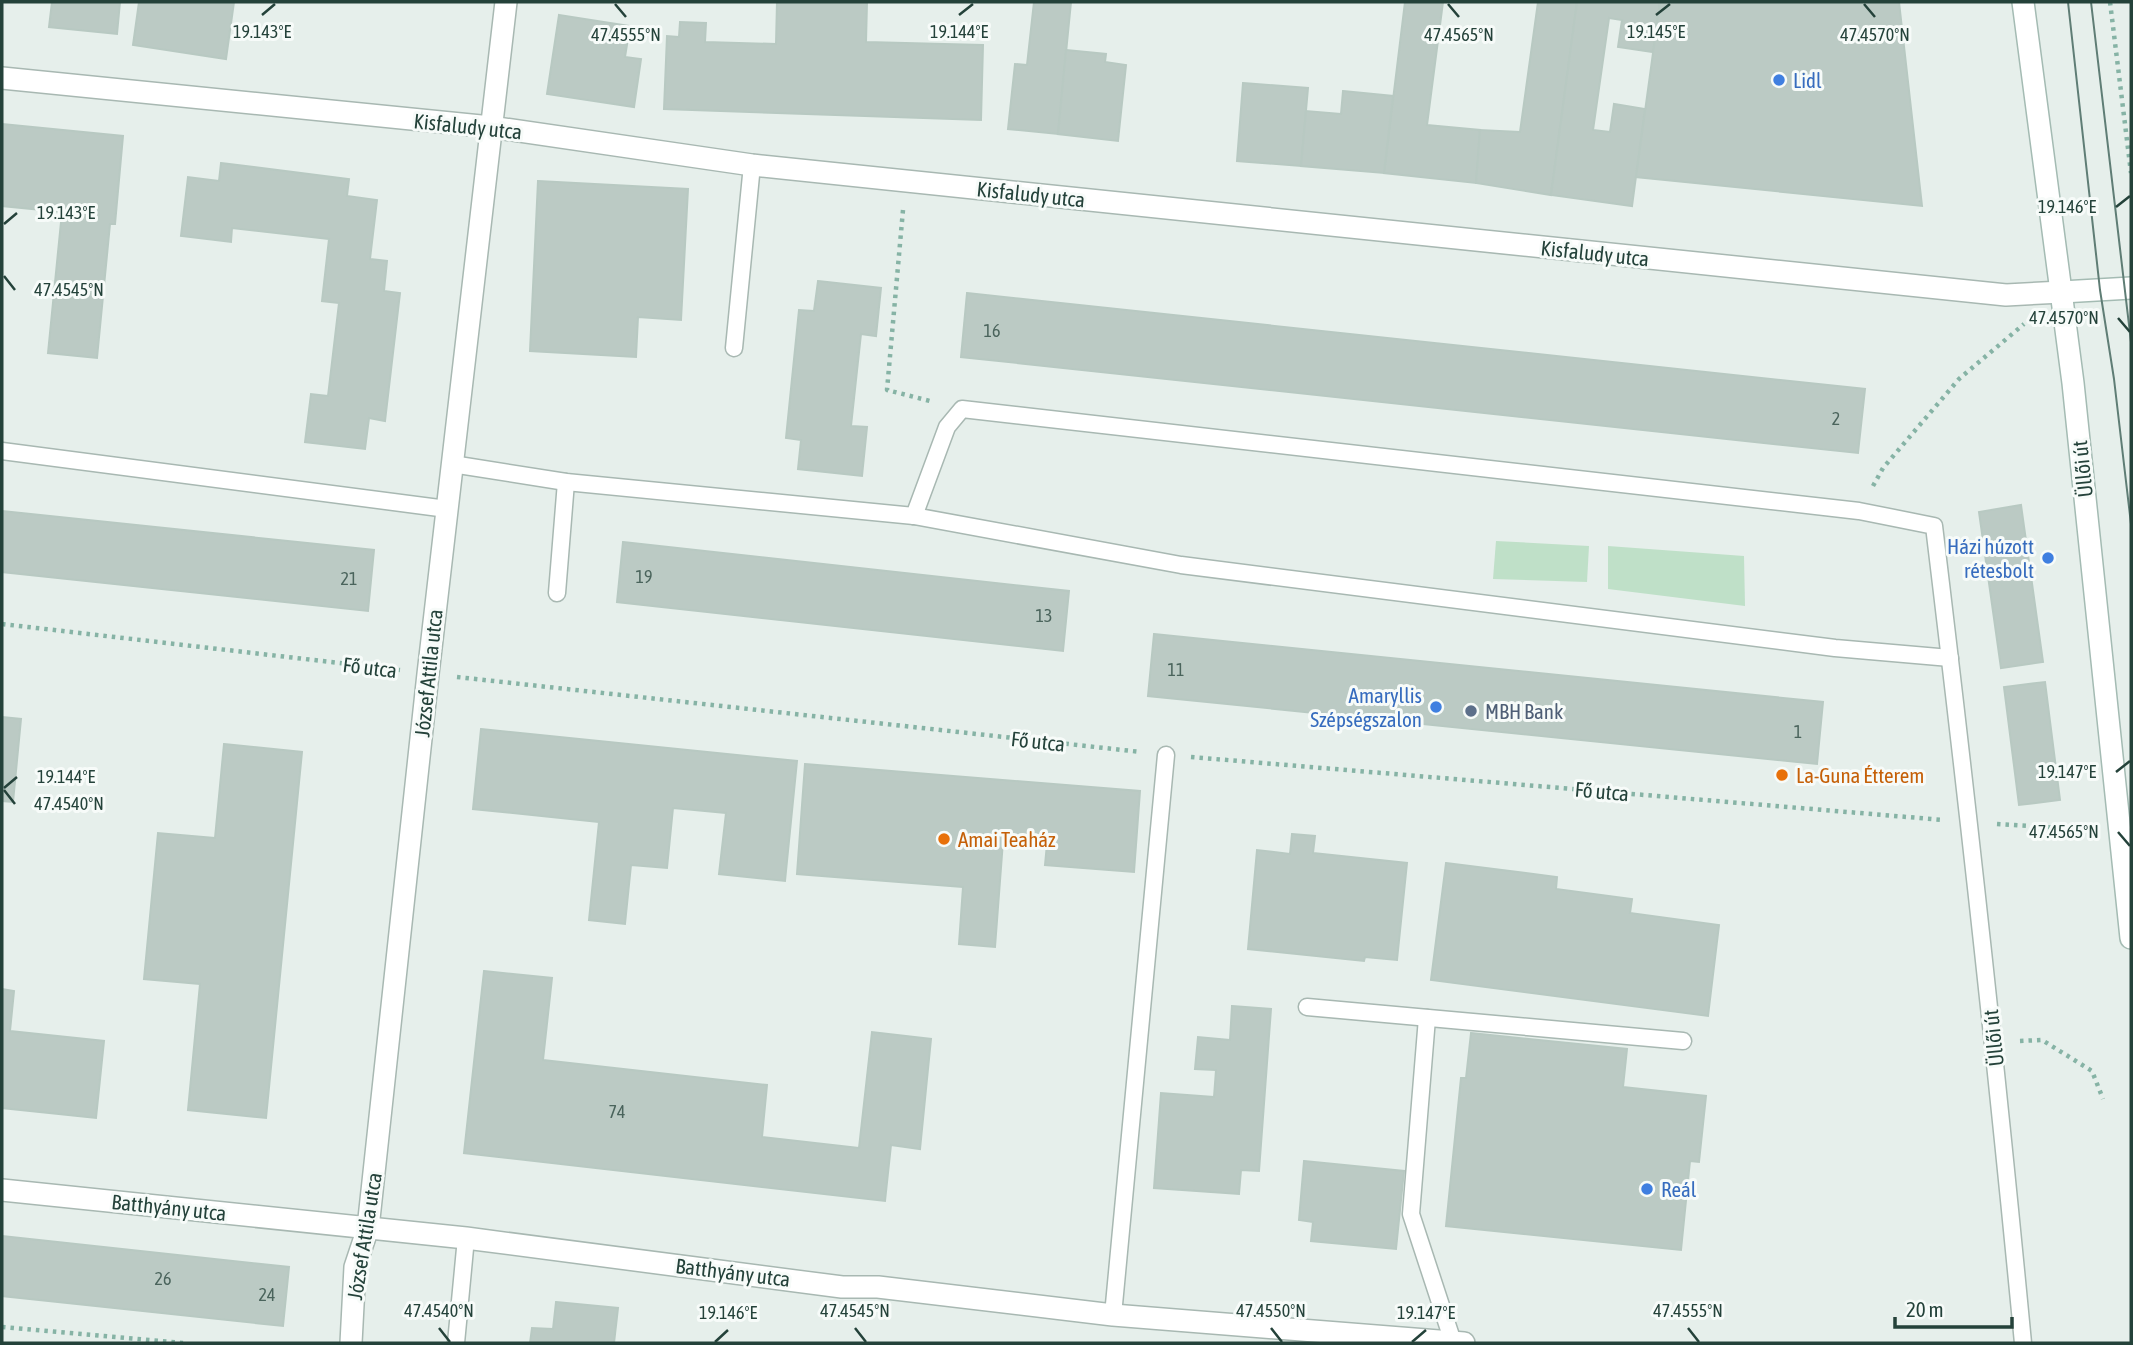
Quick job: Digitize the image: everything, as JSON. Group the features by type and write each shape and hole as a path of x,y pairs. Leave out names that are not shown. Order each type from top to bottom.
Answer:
{"street":[{"name":"József Attila utca","path":"351,1343 355,1267 368,1228 428,674 506,2"},
{"name":"Üllői út","path":"2023,2 2073,383 2131,938"},
{"name":"Kisfaludy utca","path":"2,78 491,127 752,165 2006,295 2131,288"},
{"name":"Batthyány utca","path":"2,1190 467,1238 842,1287 878,1287 1113,1315 1464,1343"}],"lane":[{"path":"734,348 752,165"},
{"path":"914,516 947,427 962,409 1859,511"},
{"path":"2,451 447,509"},
{"path":"452,464 566,482 914,516 1181,565 1835,648 1950,658"},
{"path":"557,593 566,482"},
{"name":"Üllői út","path":"1859,511 1934,526 1970,822 2023,1343"},
{"path":"1113,1315 1166,755"},
{"path":"1307,1007 1683,1041"},
{"path":"1427,1018 1410,1214 1453,1342"},
{"path":"456,1343 467,1238"}],"path":[{"path":"2110,2 2131,173"},
{"path":"905,181 887,390 962,409"},
{"path":"1859,511 1883,468 1959,379 2004,341"},
{"name":"Fő utca","path":"2,624 1166,755 2076,830"},
{"path":"1994,1043 2042,1040 2092,1071 2103,1100"},
{"path":"2,1327 183,1343"}],"green space":[{"path":"1496,541 1589,546 1587,582 1493,579"},
{"path":"1608,546 1744,556 1745,606 1608,589"}],"building":[{"path":"52,2 120,2 117,34 49,27"},
{"path":"139,2 234,2 226,59 133,45"},
{"path":"777,2 867,2 866,42 983,45 981,120 664,109 667,36 679,37 680,22 706,23 705,42 776,44"},
{"path":"1034,2 1071,2 1058,134 1008,129 1015,64 1027,65"},
{"path":"1405,2 1443,2 1427,125 1480,130 1476,183 1384,173"},
{"path":"1538,2 1577,2 1551,195 1476,183 1480,130 1520,132"},
{"path":"1577,2 1660,2 1653,52 1618,47 1622,20 1609,18 1593,130 1610,132 1614,104 1645,109 1632,206 1551,195"},
{"name":"Lidl","path":"1660,2 1899,2 1922,206 1636,177"},
{"path":"559,15 630,26 625,57 641,59 634,107 547,94"},
{"path":"1066,50 1106,54 1105,62 1126,65 1118,141 1058,134"},
{"path":"1243,83 1308,88 1301,166 1237,161"},
{"path":"1343,91 1393,96 1384,173 1301,166 1306,111 1341,114"},
{"path":"2,124 123,136 115,224 110,224 97,358 48,353 62,212 2,206"},
{"path":"221,163 349,179 347,196 377,200 370,259 387,261 384,291 400,293 385,421 369,418 365,449 305,442 311,394 328,396 339,303 322,301 329,239 232,228 231,242 181,236 188,177 219,181"},
{"path":"538,181 688,189 681,320 638,317 636,357 530,351"},
{"path":"818,281 881,288 876,336 861,334 851,426 867,427 862,476 798,469 801,440 786,438 799,310 814,311"},
{"path":"967,293 1865,389 1858,453 961,357"},
{"path":"2021,505 2043,662 2001,668 1979,512"},
{"path":"2,511 374,550 368,611 2,572"},
{"path":"623,542 1069,591 1063,651 617,602"},
{"path":"1154,634 1823,702 1817,764 1148,696"},
{"path":"2045,682 2060,800 2019,805 2004,687"},
{"path":"2,717 21,719 13,802 2,801"},
{"path":"481,729 797,761 785,881 719,874 726,813 673,808 667,868 631,865 625,924 589,920 599,822 473,809"},
{"path":"224,744 302,752 266,1118 188,1110 200,984 144,979 158,833 215,838"},
{"path":"805,764 1140,791 1134,872 1045,865 1047,844 1003,841 995,947 959,944 963,887 797,874"},
{"path":"1292,834 1315,836 1313,853 1407,863 1397,960 1365,957 1364,961 1248,949 1257,850 1290,854"},
{"path":"1446,863 1557,877 1556,889 1632,899 1630,913 1719,925 1708,1016 1431,980"},
{"path":"484,971 552,978 543,1060 767,1085 762,1137 859,1148 872,1032 931,1039 920,1149 891,1145 885,1201 464,1153"},
{"path":"2,989 14,991 10,1031 104,1041 96,1118 2,1108"},
{"path":"1232,1006 1271,1009 1259,1171 1241,1170 1239,1194 1154,1188 1161,1093 1214,1097 1216,1070 1195,1069 1198,1037 1230,1040"},
{"path":"1471,1033 1627,1049 1623,1087 1706,1096 1699,1162 1690,1161 1681,1250 1446,1226 1461,1078 1466,1078"},
{"path":"1304,1161 1404,1171 1396,1249 1311,1241 1313,1222 1299,1220"},
{"path":"2,1236 289,1267 283,1326 2,1296"},
{"path":"556,1302 618,1308 614,1343 530,1343 532,1328 553,1329"}],"tram line":[{"path":"2068,2 2100,290 2114,379 2131,524"},
{"path":"2091,2 2131,342"}],"place":[{"name":"Lidl","path":"1779,80"},
{"name":"Házi húzott rétesbolt","path":"2048,558"},
{"name":"Amaryllis Szépségszalon","path":"1436,707"},
{"name":"MBH Bank","path":"1471,711"},
{"name":"La-Guna Étterem","path":"1782,775"},
{"name":"Amai Teaház","path":"944,839"},
{"name":"Reál","path":"1647,1189"}]}
